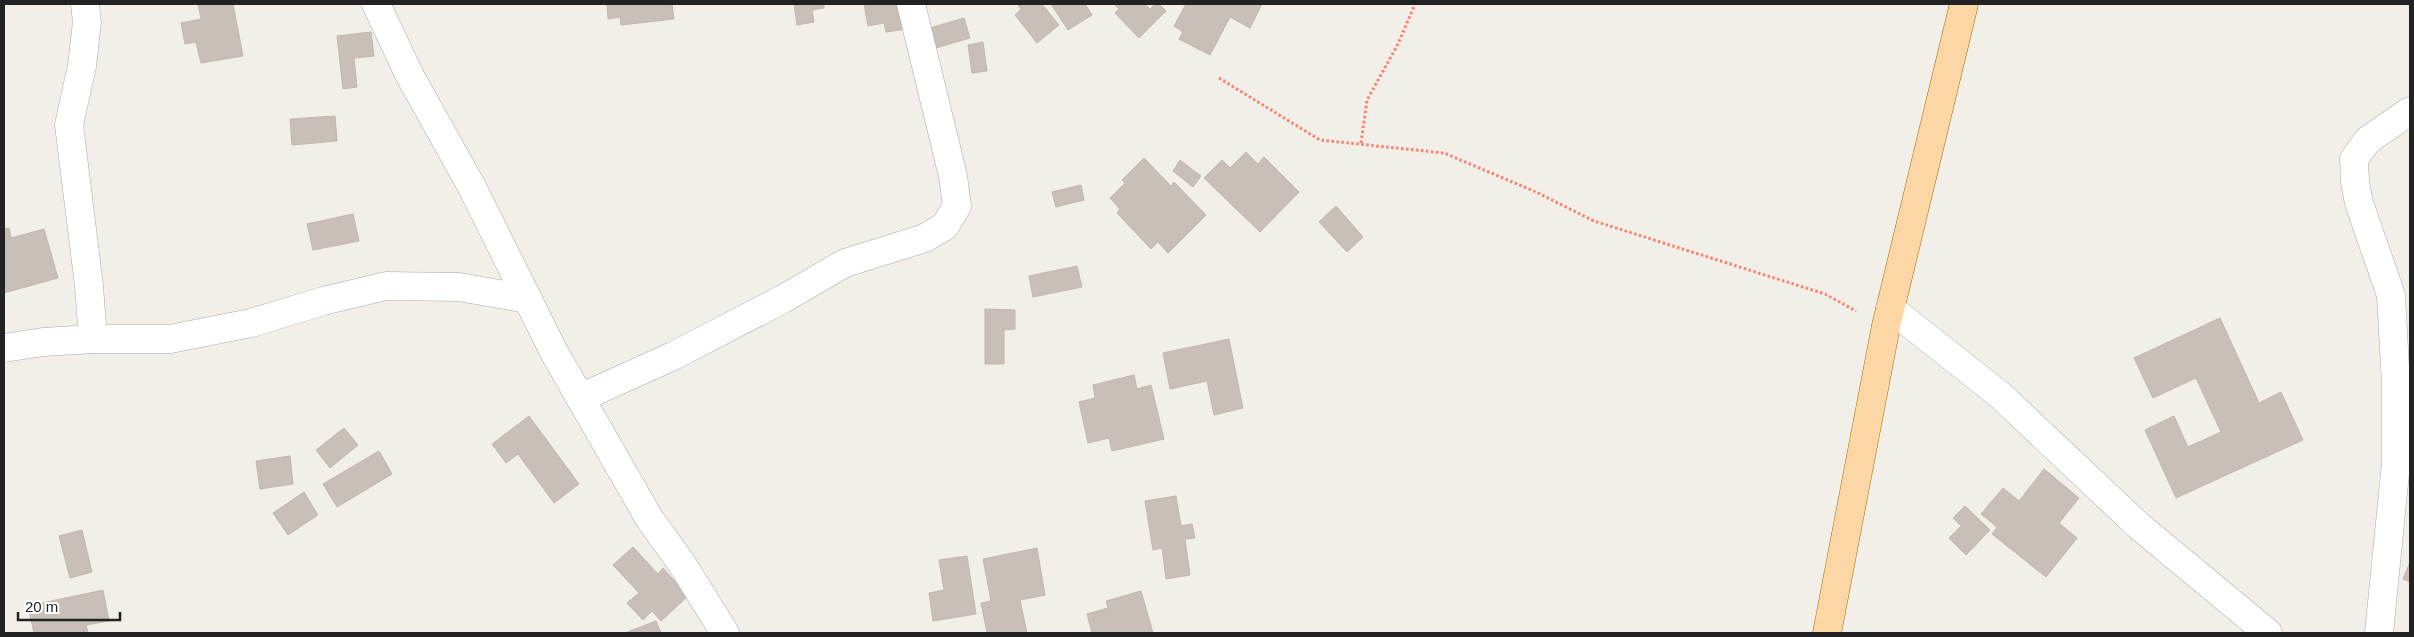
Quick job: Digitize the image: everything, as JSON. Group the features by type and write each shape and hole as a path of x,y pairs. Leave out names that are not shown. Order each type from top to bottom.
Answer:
{"main road":[{"path":"1827,633 1888,317 1964,4"}],"street":[{"path":"85,4 87,22 82,66 71,106 69,125 89,286 93,339"},
{"path":"376,4 410,76 473,189 554,352 649,518 682,564 725,633"},
{"path":"580,398 673,356 783,299 845,263 925,238 944,226 957,206 953,176 911,4"},
{"path":"2379,633 2401,494 2396,463 2396,385 2391,295 2359,202 2355,182 2354,159 2368,140 2410,111"},
{"path":"4,348 43,342 93,339 170,339 251,323 323,301 386,286 459,287 528,299"},
{"path":"1888,317 2000,395 2139,526 2268,633"}],"path":[{"path":"1361,143 1367,100 1398,44 1415,4"},
{"path":"1219,78 1320,140 1444,153 1536,192 1594,221 1825,294 1888,317"}],"building":[{"path":"198,4 233,4 243,56 201,63 196,42 185,44 181,23 201,19"},
{"path":"607,4 672,4 674,19 621,25 620,17 608,19"},
{"path":"794,4 824,4 824,8 812,10 814,22 797,25"},
{"path":"864,4 902,4 906,29 886,32 884,23 868,26"},
{"path":"1017,4 1042,4 1059,25 1037,43 1015,15 1021,9"},
{"path":"1051,4 1085,4 1092,15 1068,30"},
{"path":"1114,4 1145,4 1150,9 1155,4 1159,4 1166,11 1139,38 1115,13 1119,9"},
{"path":"1186,4 1262,4 1250,28 1230,17 1210,55 1179,39 1183,32 1174,26"},
{"path":"964,18 970,38 929,50 923,30"},
{"path":"371,32 374,56 354,58 357,87 343,89 337,36"},
{"path":"983,42 987,71 972,73 968,45"},
{"path":"335,116 337,141 292,145 290,119"},
{"path":"1246,152 1258,164 1264,157 1299,192 1260,232 1204,178 1222,160 1230,168"},
{"path":"1144,158 1171,186 1174,182 1206,215 1168,253 1158,242 1151,249 1117,213 1120,209 1110,198 1125,183 1122,180"},
{"path":"1180,160 1201,176 1193,187 1173,171"},
{"path":"1081,185 1084,200 1056,207 1052,192"},
{"path":"1336,206 1363,237 1347,252 1319,222"},
{"path":"353,214 359,241 313,250 307,224"},
{"path":"9,228 11,238 44,229 58,278 4,293 4,229"},
{"path":"1077,266 1082,287 1033,297 1029,276"},
{"path":"985,309 1015,310 1015,329 1004,330 1004,364 985,364"},
{"path":"2220,318 2259,403 2281,392 2303,440 2176,498 2145,430 2174,416 2188,447 2221,432 2196,378 2153,398 2134,358"},
{"path":"1229,339 1243,408 1214,415 1207,381 1170,389 1163,353"},
{"path":"1134,375 1137,389 1151,385 1164,439 1112,451 1109,438 1088,443 1079,402 1095,398 1093,385"},
{"path":"529,416 579,484 554,503 518,454 506,463 492,444"},
{"path":"344,428 358,445 330,468 316,450"},
{"path":"379,451 392,474 337,507 323,484"},
{"path":"290,456 293,484 260,489 256,461"},
{"path":"2044,469 2079,498 2059,523 2077,538 2046,577 1992,534 1997,527 1981,514 2003,488 2019,501"},
{"path":"304,492 318,515 288,535 273,513"},
{"path":"1176,496 1181,526 1192,524 1195,538 1185,539 1190,575 1166,579 1162,548 1153,550 1145,501"},
{"path":"1965,506 1990,530 1966,555 1949,538 1961,526 1953,518"},
{"path":"82,530 92,572 70,578 59,536"},
{"path":"633,547 658,574 663,568 688,596 661,621 652,611 643,620 627,603 639,593 613,565"},
{"path":"1037,548 1045,595 1020,600 1027,633 987,633 981,603 991,601 983,559"},
{"path":"967,556 976,614 933,621 929,593 944,590 939,560"},
{"path":"2410,562 2410,582 2403,579"},
{"path":"103,590 109,621 86,625 88,633 34,633 28,606"},
{"path":"1141,591 1153,633 1092,633 1087,614 1108,608 1106,601"},
{"path":"656,621 661,633 625,633"}]}
